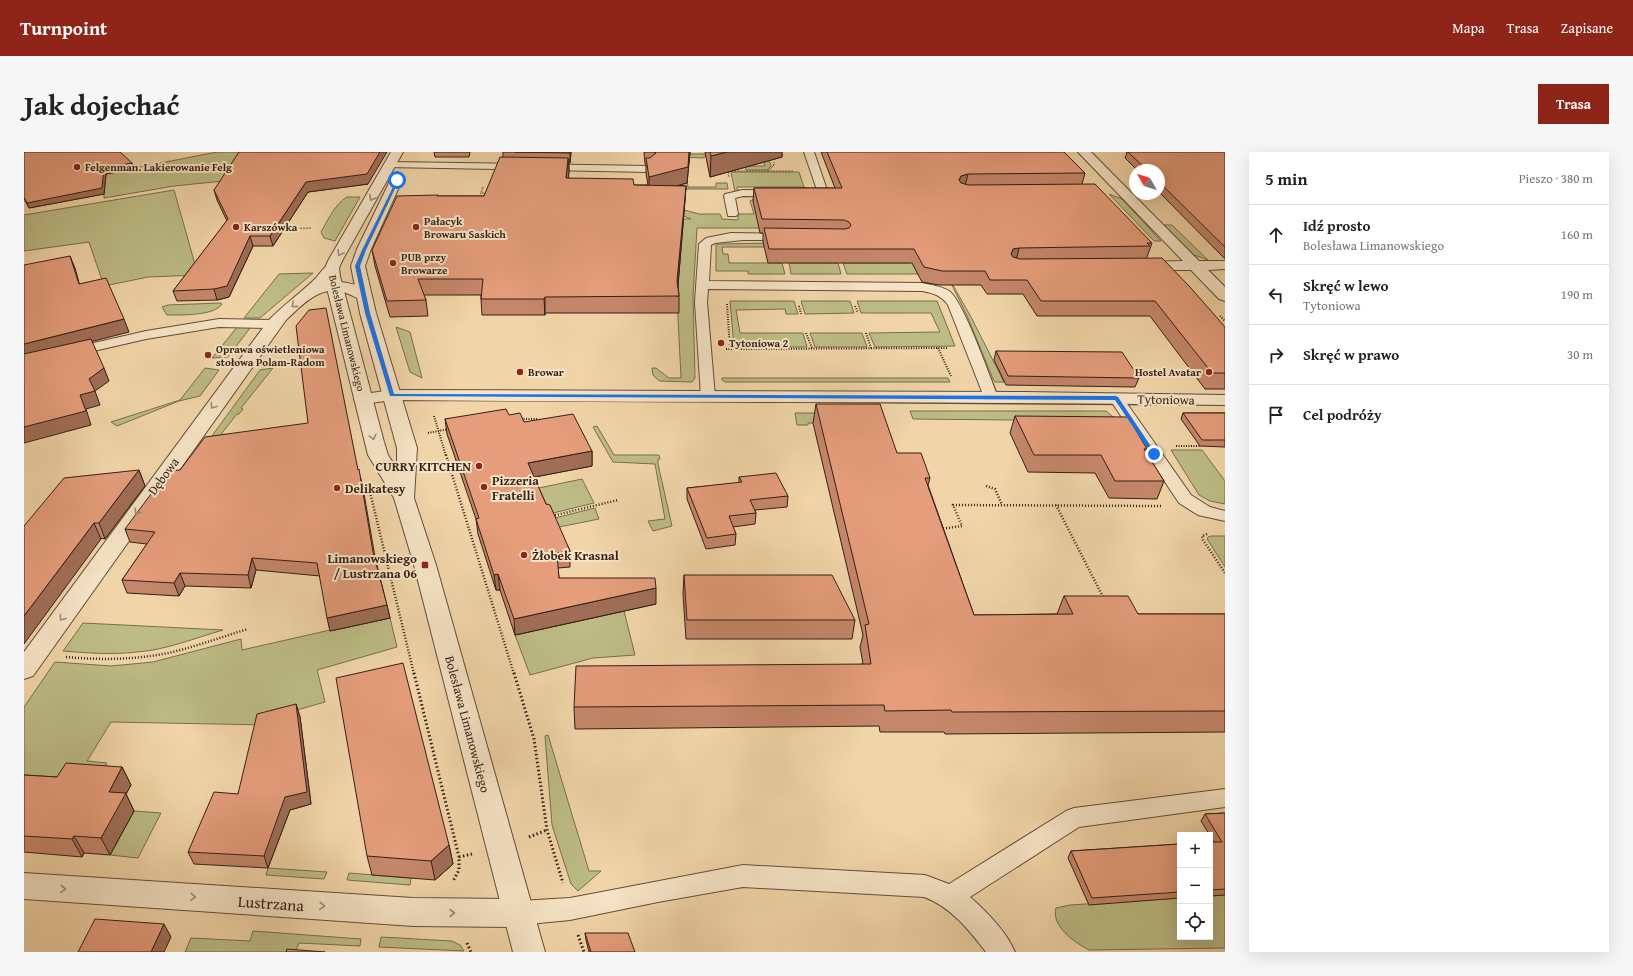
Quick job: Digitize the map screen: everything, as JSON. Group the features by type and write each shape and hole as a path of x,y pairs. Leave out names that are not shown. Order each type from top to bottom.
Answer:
{"street":[{"name":"Bolesława Limanowskiego","path":"397,152 333,277 378,455 404,498 431,587 529,952"},
{"name":"Bolesława Limanowskiego","path":"404,498 407,448 364,296 358,266 360,258 412,152"},
{"path":"1084,152 1225,296"},
{"path":"1102,191 1122,191"},
{"path":"1126,266 1225,265"},
{"path":"333,277 364,296"},
{"name":"Dębowa","path":"30,662 274,324 290,307 321,283 333,277"},
{"name":"Tytoniowa","path":"363,399 392,395 708,398 991,397 1225,400"},
{"name":"Lustrzana","path":"24,886 413,912 519,913"}],"lane":[{"path":"732,214 729,196 732,194 809,194 819,191 821,187 808,152"},
{"path":"390,164 649,169"},
{"path":"708,398 701,300 705,244 708,241 726,237 796,238"},
{"path":"702,285 922,287 941,292 949,296 954,305 991,397"},
{"path":"24,363 146,335 219,323 274,324"},
{"path":"1116,398 1185,499 1204,511 1225,516"},
{"path":"951,896 1074,818 1225,798"},
{"path":"519,913 570,909 689,885 743,876 926,886 951,896 962,905 1002,952"}],"path":[{"path":"768,171 774,165 774,162"},
{"path":"743,166 744,171"},
{"path":"722,169 728,171"},
{"path":"483,187 481,193 492,194"},
{"path":"278,229 312,228"},
{"path":"701,300 727,300 730,348"},
{"path":"806,333 812,348"},
{"path":"866,333 871,348"},
{"path":"938,348 951,377"},
{"path":"723,349 952,348"},
{"path":"428,396 534,739 548,830 570,909 584,952"},
{"path":"986,486 995,489 1002,505"},
{"path":"370,491 459,857 459,870 451,884"},
{"path":"546,517 618,500"},
{"path":"938,529 962,526 953,505 1161,506 1167,504"},
{"path":"1056,505 1105,600"},
{"path":"1212,534 1203,535 1202,538 1225,573"},
{"path":"1055,622 1053,614 1065,614"},
{"path":"30,662 103,660 147,656 169,652 248,629"},
{"path":"461,940 467,943 471,952"}],"shaded area":[{"path":"217,152 296,152 243,179 174,186 104,198 104,174"},
{"path":"877,152 971,317 1004,382 995,382 993,379 968,318 951,283 911,234 840,228 697,228 693,296 695,378 692,382 659,381 653,375 652,368 656,368 669,378 681,378 677,297 683,219 691,219 662,207 658,154 767,154 771,166 767,170 746,170 745,166 765,166 762,156 703,158 684,157 688,187 716,187 716,183 727,183 728,189 672,189 673,207 699,214 720,214 722,219 738,220 738,214 754,214 750,201 754,199 885,215"},
{"path":"731,172 799,172 804,187 810,190 802,187 737,187 737,189 742,192 735,192"},
{"path":"174,190 198,275 148,277 104,286 89,242 24,251 24,215"},
{"path":"1109,194 1122,199 1161,241 1154,241"},
{"path":"347,197 360,197 335,241 324,238 321,232 326,222 335,208"},
{"path":"1164,225 1172,225 1208,260 1194,255"},
{"path":"906,237 926,274 847,274 843,263 908,263"},
{"path":"776,243 778,247 722,247 723,254 728,254 729,263 782,263 785,274 748,274 748,271 716,271 716,245 718,244"},
{"path":"789,263 838,263 841,274 791,274"},
{"path":"313,273 260,318 244,318 279,274"},
{"path":"730,301 794,301 798,314 786,314 785,309 736,310 740,333 803,333 807,347 734,347"},
{"path":"801,301 850,301 854,313 805,314"},
{"path":"857,301 937,301 955,346 875,347 869,333 940,332 931,313 861,313"},
{"path":"222,304 212,311 188,315 167,315 162,307 168,305"},
{"path":"238,326 250,328 228,357 212,358"},
{"path":"396,327 410,332 422,378 410,372"},
{"path":"810,333 862,333 867,347 815,347"},
{"path":"205,368 219,370 200,396 179,401 117,426 111,422 180,400"},
{"path":"273,368 241,408 243,409 239,414 237,414 200,461 193,462 260,370"},
{"path":"722,378 948,378 950,382 725,382"},
{"path":"910,411 1106,411 1118,421 913,419"},
{"path":"795,413 880,413 883,423 808,423 808,425 797,425"},
{"path":"597,426 614,455 659,455 660,459 658,459 658,464 672,526 653,531 648,521 665,519 655,464 613,462 593,427"},
{"path":"1171,450 1202,450 1225,481 1225,504 1210,501 1199,495"},
{"path":"582,479 594,503 545,515 534,489"},
{"path":"595,508 599,519 554,528 547,520"},
{"path":"1211,536 1225,536 1225,567 1207,539"},
{"path":"624,611 635,655 593,658 530,675 515,635"},
{"path":"390,618 397,647 317,670 325,702 297,710 269,725 111,722 87,761 107,763 89,796 24,791 24,707 55,662 111,666 153,662 241,639 242,650"},
{"path":"83,623 223,630 148,651 109,654 63,651"},
{"path":"548,735 589,871 601,871 578,891 571,884 552,825 545,736"},
{"path":"134,811 161,813 138,858 110,855"},
{"path":"268,868 327,872 324,879 266,875"},
{"path":"349,873 411,878 410,885 347,880"},
{"path":"1225,895 1225,948 1089,950 1077,943 1065,933 1060,927 1055,915 1056,908 1070,905 1177,898 1177,940 1213,940 1213,896"},
{"path":"253,931 361,939 360,946 299,943 295,952 185,952 191,938 250,941"},
{"path":"381,937 452,941 460,945 464,951 379,947"}],"building":[{"path":"24,152 120,152 132,163 104,168 102,188 27,203 24,197"},
{"path":"239,152 380,152 367,174 306,182 270,236 250,236 227,286 214,289 173,291 228,219 214,190"},
{"path":"515,152 570,152 570,153"},
{"path":"654,152 689,152 688,167 649,177 646,158 650,158 656,153"},
{"path":"710,152 727,152 711,156"},
{"path":"827,152 1064,152 1085,173 968,174 961,176 959,180 961,183 968,185 1095,184 1152,243 1147,243 1150,246 1019,248 1013,249 1011,254 1013,257 1020,259 1162,258 1225,327 1225,373 1212,373 1155,301 1041,301 1027,280 990,280 985,271 942,271 924,267 914,249 769,249 764,228 844,229 849,228 851,225 849,222 844,220 762,219 754,188 842,188"},
{"path":"1128,152 1225,152 1225,247 1165,188 1165,164 1141,164"},
{"path":"500,157 568,158 566,178 633,179 634,185 686,186 677,281 679,296 481,299 483,279 418,279 426,300 387,301 372,250 397,196 484,196"},
{"path":"70,256 79,284 106,278 124,319 24,344 24,265"},
{"path":"326,308 358,470 359,469 373,552 387,605 327,618 317,563 252,558 248,575 180,573 174,583 122,580 155,532 125,529 168,471 180,470 205,437 308,423 296,326 309,310"},
{"path":"91,339 104,368 89,379 95,391 80,395 86,411 24,427 24,354"},
{"path":"996,351 1122,352 1139,378 1008,376"},
{"path":"816,404 880,404 897,453 921,453 930,478 925,478 974,615 1073,614 1064,596 1128,596 1138,614 1225,614 1225,711 885,711 884,705 574,707 576,666 871,664 865,625 869,624"},
{"path":"506,409 509,415 520,413 524,422 573,414 592,451 528,463 546,504 550,505 570,551 557,553 559,578 655,578 656,588 514,619 498,574 494,575 476,519 479,518 445,419"},
{"path":"1183,413 1225,413 1225,440 1202,440"},
{"path":"1015,416 1128,417 1147,449 1144,449 1164,481 1115,481 1101,455 1034,455"},
{"path":"139,470 99,523 94,523 24,616 24,526 64,478"},
{"path":"776,473 788,496 750,500 756,513 729,516 736,534 707,538 687,488 742,482 739,477"},
{"path":"684,575 832,575 855,620 687,620"},
{"path":"403,663 449,845 431,861 367,856 336,678"},
{"path":"296,704 307,792 285,797 264,856 188,852 214,792 238,794 257,714"},
{"path":"66,763 122,767 109,792 126,793 101,838 74,836 72,839 24,836 24,775 57,777"},
{"path":"1225,813 1225,889 1213,890 1213,842 1222,842 1205,814"},
{"path":"1177,844 1177,892 1092,898 1071,851"},
{"path":"95,919 164,924 151,952 78,952"},
{"path":"585,933 628,933 635,952 591,952"},
{"path":"287,949 325,952 286,952"}],"place":[{"name":"Felgenman. Lakierowanie Felg","path":"77,167"},
{"name":"Karszówka","path":"236,227"},
{"name":"Pałacyk Browaru Saskich","path":"416,227"},
{"name":"PUB przy Browarze","path":"393,263"},
{"name":"Tytoniowa 2","path":"721,343"},
{"name":"Oprawa oświetleniowa stołowa Polam-Radom","path":"208,355"},
{"name":"Browar","path":"520,372"},
{"name":"Hostel Avatar","path":"1209,372"},
{"name":"CURRY KITCHEN","path":"479,466"},
{"name":"Pizzeria Fratelli","path":"484,487"},
{"name":"Delikatesy","path":"337,488"},
{"name":"Żłobek Krasnal","path":"524,555"},
{"name":"Limanowskiego / Lustrzana 06","path":"425,565"}],"route":[{"path":"397,180 360,258 358,266 358,275 368,313 392,395 1116,398 1154,454"}]}
